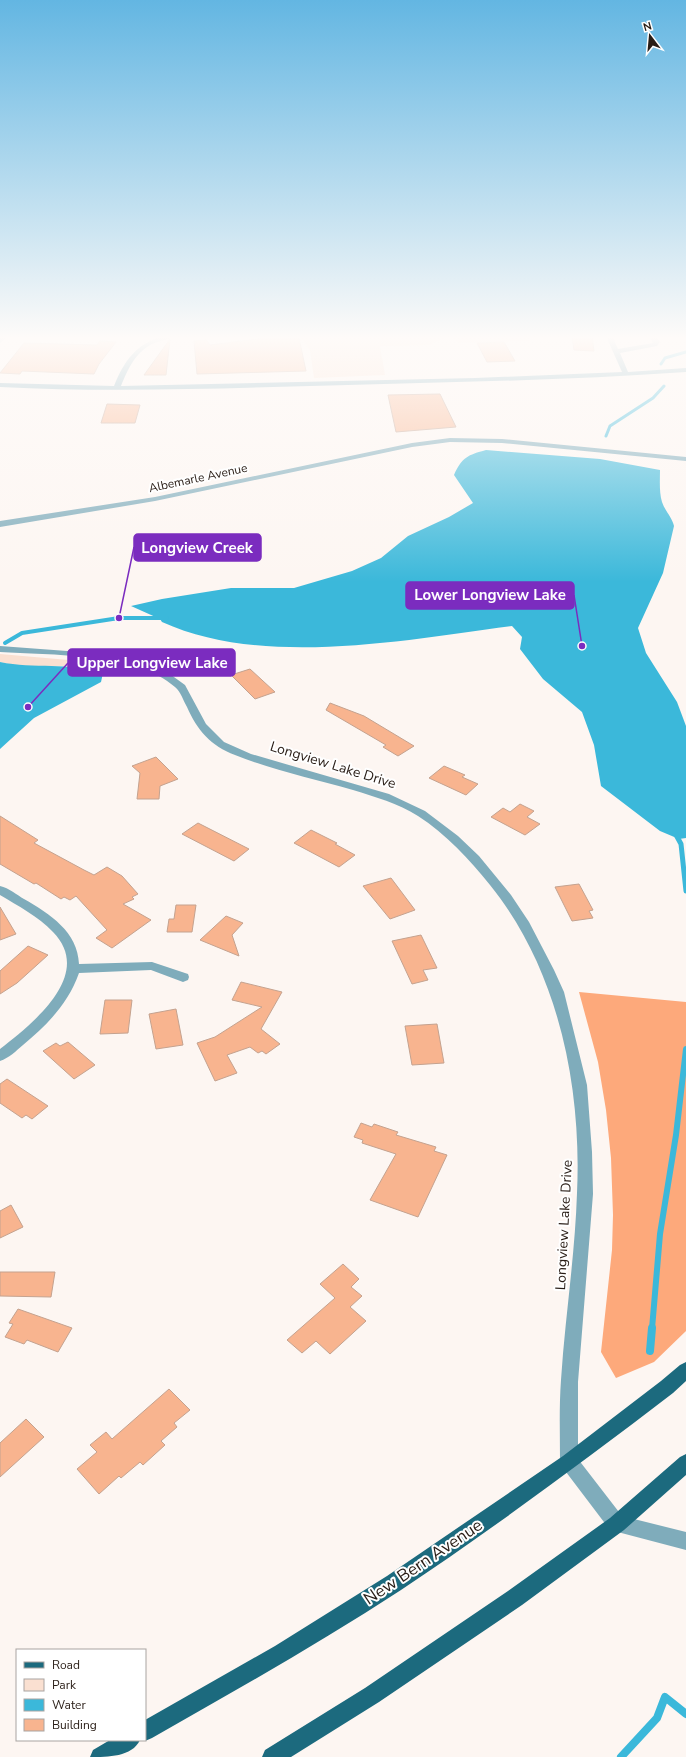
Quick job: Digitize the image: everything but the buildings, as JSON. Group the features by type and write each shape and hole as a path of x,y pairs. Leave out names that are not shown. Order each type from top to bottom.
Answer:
{"main road":[{"name":"New Bern Avenue","path":"146,1730 282,1653 394,1583 569,1462 667,1388 686,1370"},
{"path":"272,1757 372,1695 516,1598 617,1524 686,1463"},
{"path":"100,1757 128,1741"}],"street":[{"name":"Albemarle Avenue","path":"0,524 120,506 412,445 450,440 502,441 686,459"},
{"name":"Longview Lake Drive","path":"0,649 109,658 138,663 160,671 180,686 202,729 226,748 246,756 385,796 421,813 454,839 475,859 507,898 523,922 548,970 557,992 580,1085 585,1152 585,1194 569,1382 569,1462"},
{"path":"0,890 49,921 64,936 70,948 75,969 59,1002 41,1022 0,1056"},
{"path":"75,969 116,966 152,966 183,977"},
{"path":"569,1462 617,1524 686,1541"}],"green space":[{"path":"0,654 103,663 138,669 103,673 88,668 62,666 19,666 0,662"}],"shaded area":[{"path":"579,992 686,1002 686,1331 654,1362 616,1378 601,1352 612,1250 613,1215 611,1158 606,1110 598,1062"}],"water":[{"path":"486,450 600,459 660,470 660,490 662,502 674,526 663,573 638,628 646,653 677,702 686,726 686,838 679,839 660,831 601,786 594,745 582,712 543,679 520,649 522,637 512,626 381,643 289,647 244,644 202,636 162,622 160,619 131,606 162,599 231,588 294,588 352,571 381,558 408,536 449,517 473,503 454,475 463,460 470,455"},
{"path":"0,662 77,668 103,673 101,682 34,718 0,749"}],"waterway":[{"path":"606,436 610,426 622,418"},
{"path":"5,643 22,633 119,618 167,618"},
{"path":"675,833 681,844 686,891"},
{"path":"652,1329 660,1234 676,1135 686,1049"},
{"path":"650,1351 652,1328"},
{"path":"621,1757 657,1718 665,1697 686,1714"}],"place":[{"name":"Longview Creek","path":"119,618"},
{"name":"Lower Longview Lake","path":"582,646"},
{"name":"Upper Longview Lake","path":"28,707"}]}
